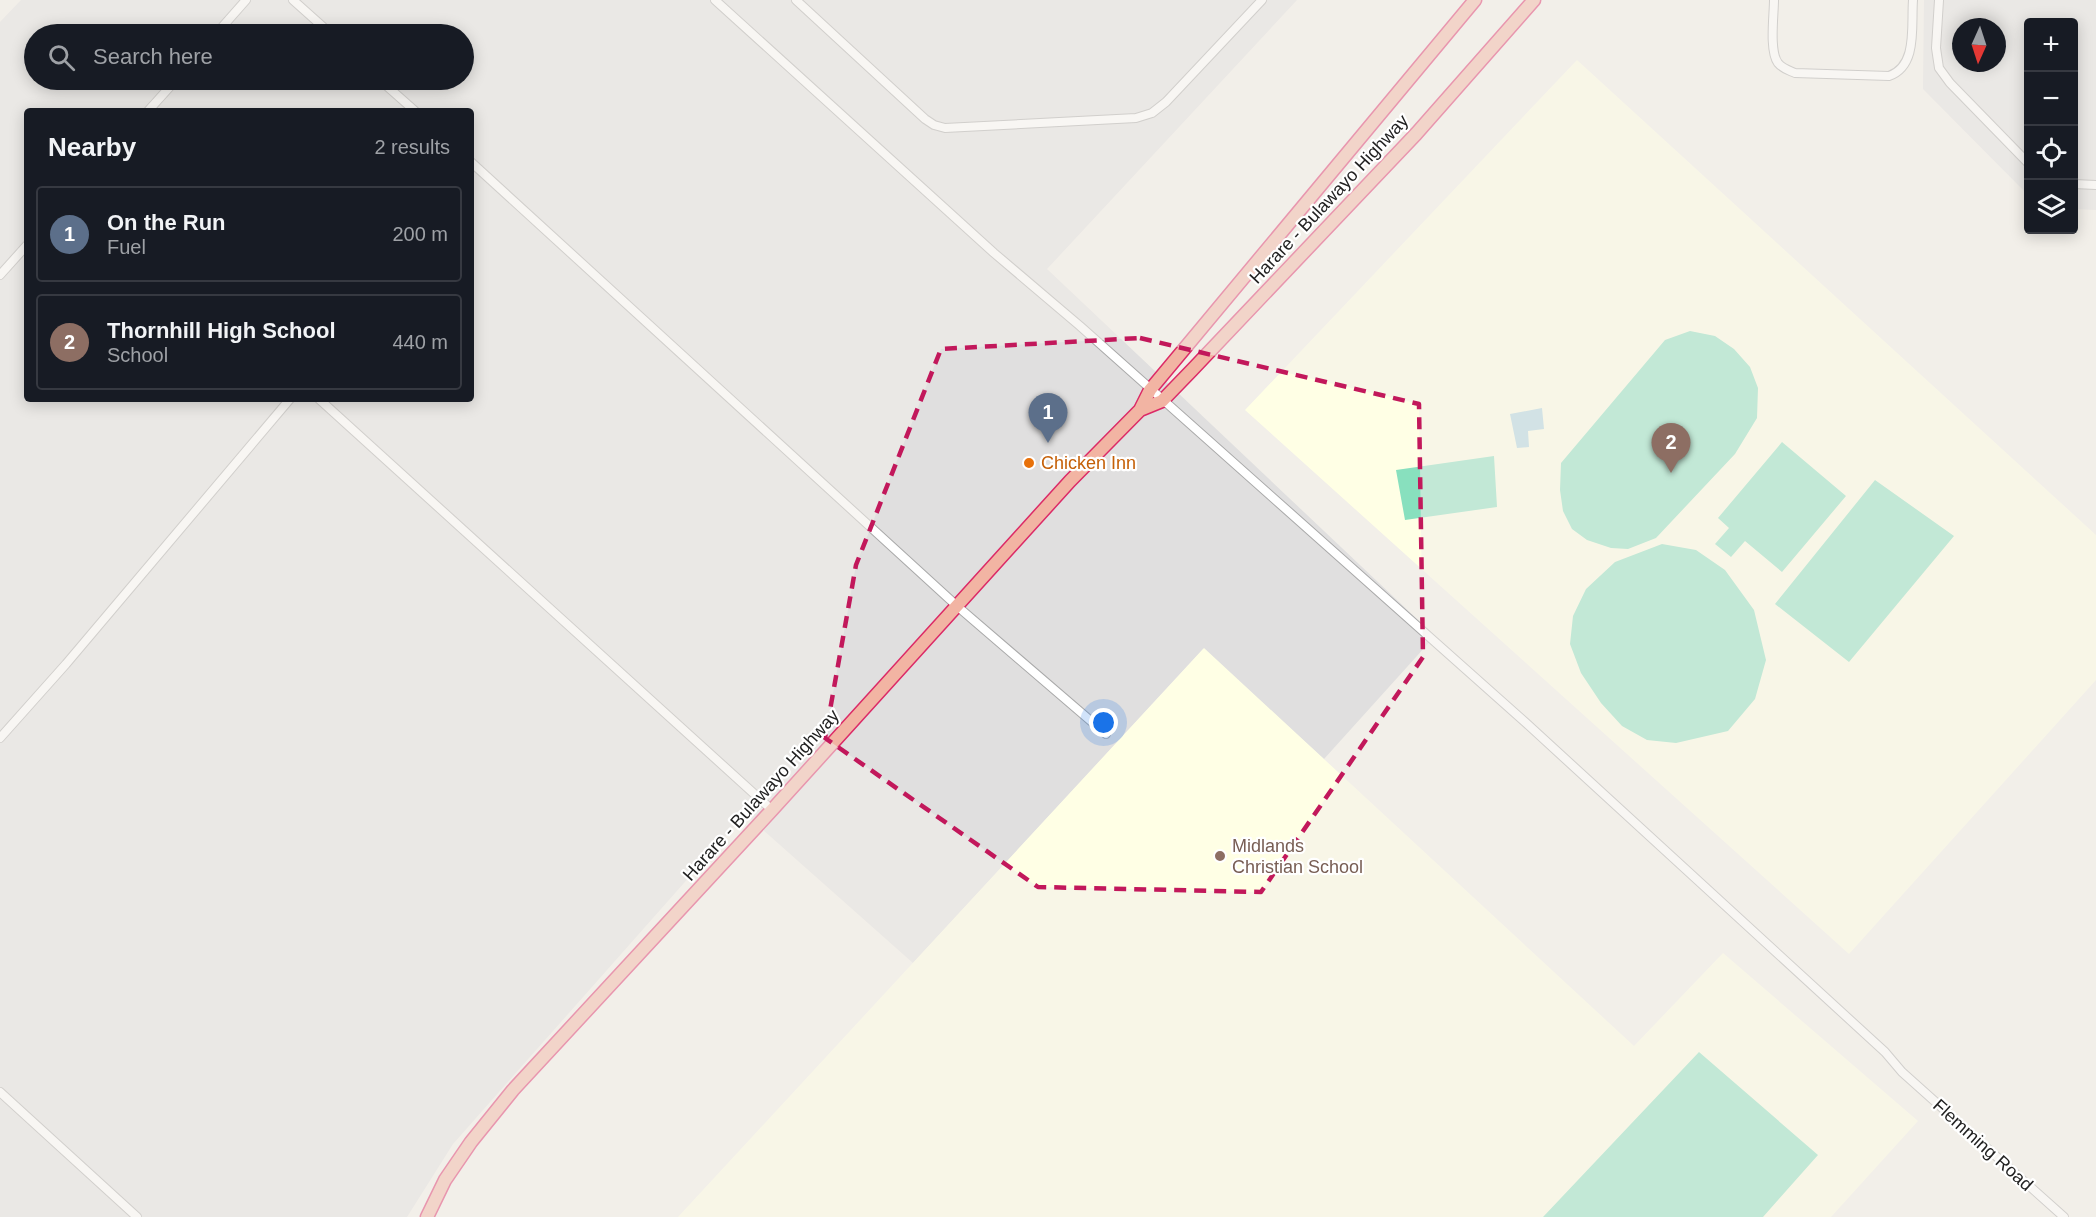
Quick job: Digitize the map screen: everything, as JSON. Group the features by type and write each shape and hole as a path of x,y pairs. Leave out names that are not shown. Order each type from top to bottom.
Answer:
{"highway":[{"name":"Harare - Bulawayo Highway","path":"427,1217 445,1180 471,1142 513,1090 772,810 1070,481 1140,410 1150,390 1474,0"},
{"name":"Harare - Bulawayo Highway","path":"1140,410 1162,401 1416,134 1534,0"}],"street":[{"path":"225,24 246,0"},
{"path":"293,0 320,24"},
{"name":"Flemming Road","path":"715,0 994,254 1080,326 1526,722 1885,1052 1902,1072 2064,1217"},
{"path":"724,8 731,0"},
{"path":"796,0 925,119 945,128 1136,118 1152,113 1166,102 1262,0"},
{"path":"1774,0 1774,51 1777,61 1785,69 1795,73 1889,76 1900,72 1910,54 1913,0"},
{"path":"1939,0 1936,48 1939,68 1950,83 2024,159"},
{"path":"151,108 167,90"},
{"path":"391,90 412,108"},
{"path":"474,165 957,606 1106,734"},
{"path":"2078,184 2096,185"},
{"path":"0,275 24,248"},
{"path":"0,738 66,664 287,402"},
{"path":"322,402 772,810"},
{"path":"0,1092 137,1217"}],"highlighted area":[{"path":"1140,338 1419,404 1423,657 1261,892 1038,887 825,738 856,565 941,349"}],"shaded area":[{"path":"21,0 1297,0 1047,269 1435,636 1324,759 1203,649 913,963 745,814 453,1144 407,1217 0,1217 0,22"},
{"path":"1924,0 2096,0 2096,210 2078,209 2078,18 2024,18 2024,191 1923,89"},
{"path":"1577,60 2096,535 2096,680 1849,954 1245,410"},
{"name":"Midlands Christian School","path":"1204,648 1634,1046 1723,953 1918,1121 1831,1217 678,1217"}],"green space":[{"path":"1690,331 1715,336 1734,349 1750,367 1758,388 1757,418 1735,454 1656,538 1628,549 1611,548 1587,540 1572,529 1563,511 1560,490 1561,463 1665,340"},
{"path":"1782,442 1846,496 1782,572 1745,541 1731,557 1715,544 1729,528 1718,518"},
{"path":"1494,456 1497,507 1405,520 1396,470"},
{"path":"1875,480 1954,536 1849,662 1775,604"},
{"path":"1662,544 1696,550 1725,570 1754,610 1766,660 1755,699 1728,731 1676,743 1647,740 1622,726 1601,703 1581,673 1570,644 1573,616 1586,589 1615,562"},
{"path":"1699,1052 1818,1155 1763,1217 1543,1217"}],"water":[{"path":"1542,408 1544,429 1528,431 1529,447 1517,448 1510,414"}],"place":[{"name":"On the Run","path":"1048,443"},
{"name":"Chicken Inn","path":"1029,463"},
{"name":"Thornhill High School","path":"1671,473"},
{"name":"Midlands Christian School","path":"1220,856"}]}
